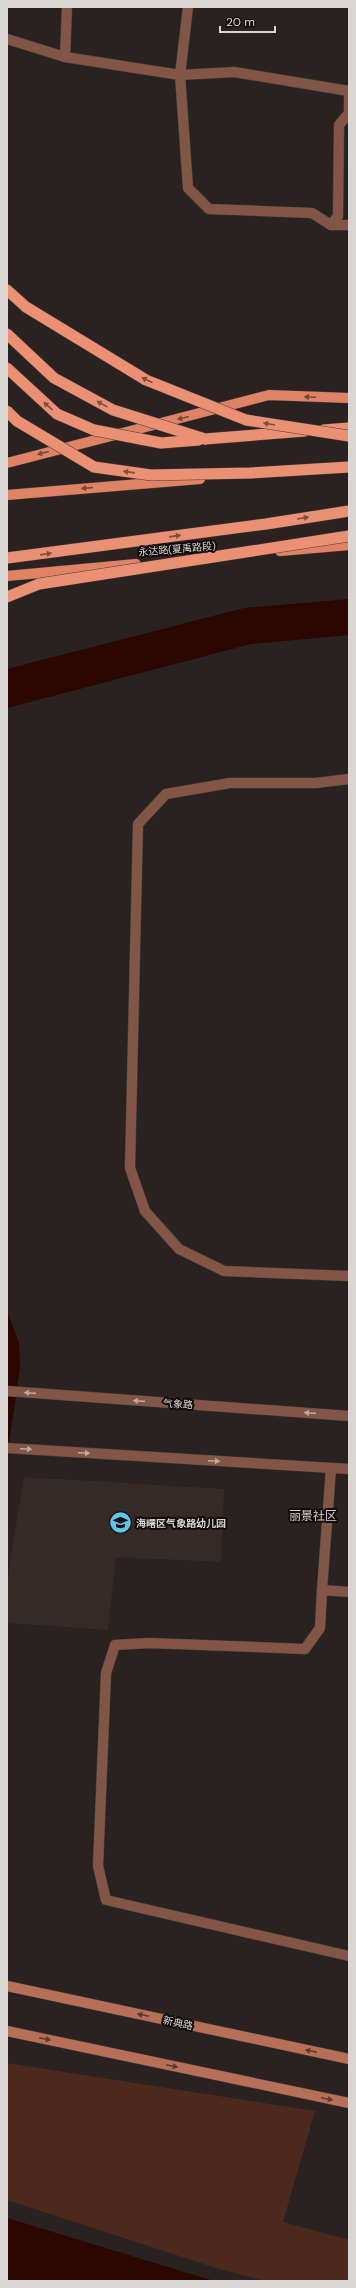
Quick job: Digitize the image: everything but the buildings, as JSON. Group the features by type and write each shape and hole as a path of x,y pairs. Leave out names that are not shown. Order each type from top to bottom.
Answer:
{"highway":[{"path":"7,290 26,307 146,380 246,420 349,436"},
{"path":"7,334 54,378 113,410 205,439"},
{"path":"7,368 57,414 94,430 161,443 349,428"},
{"path":"7,411 17,421 94,467 151,475 250,473 349,466"},
{"path":"7,558 258,525 349,511"},
{"path":"7,597 39,584 349,536"}],"main road":[{"path":"7,463 269,395 349,398"},
{"path":"7,495 349,466"},
{"name":"永达路(夏禹路段)","path":"7,576 349,545"},
{"name":"新典路","path":"7,1986 349,2059"},
{"path":"7,2031 349,2103"}],"street":[{"path":"64,57 67,7"},
{"path":"188,7 180,75 188,188 209,209 312,213 331,225 349,225"},
{"path":"7,39 64,57 180,75 234,72 349,92 348,113 339,125 338,216 331,225"},
{"path":"349,778 316,783 230,783 166,794 138,824 130,1168 145,1211 179,1249 224,1271 349,1276"},
{"name":"气象路","path":"7,1391 349,1416"},
{"path":"7,1448 349,1468"},
{"path":"331,1468 320,1628 305,1649 149,1643 115,1645 106,1673 98,1866 106,1900 349,1956"},
{"path":"322,1590 349,1592"}],"shaded area":[{"path":"349,599 349,635 251,644 7,708 7,669 244,608"},
{"path":"7,1310 19,1343 20,1368 7,1457"},
{"name":"海曙区气象路幼儿园","path":"24,1477 224,1489 221,1562 116,1557 108,1630 7,1623 7,1582"},
{"path":"7,2063 315,2111 283,2222 349,2240 349,2281 264,2281 216,2268 7,2200"},
{"path":"7,2218 214,2281 7,2281"}],"place":[{"name":"海曙区气象路幼儿园","path":"120,1523"}],"district":[{"name":"丽景社区","path":"313,1516"}]}
